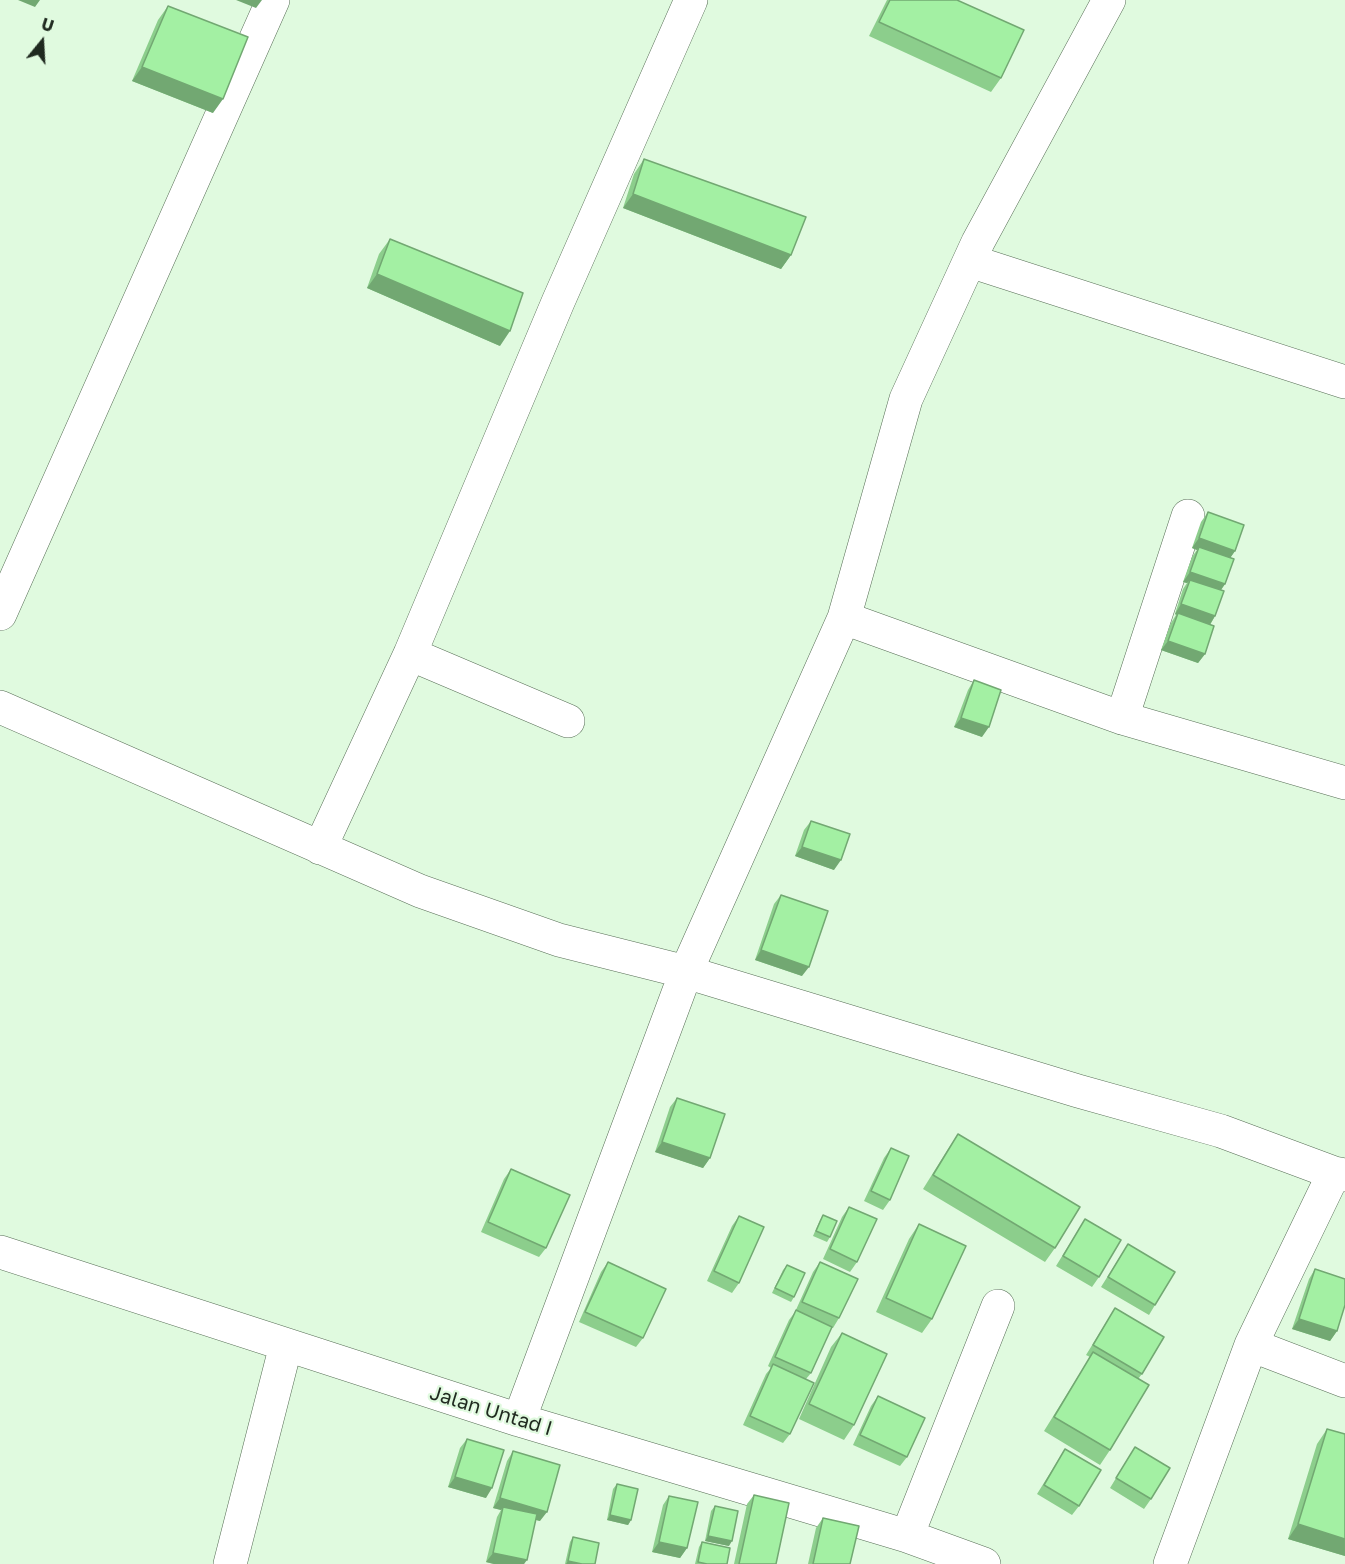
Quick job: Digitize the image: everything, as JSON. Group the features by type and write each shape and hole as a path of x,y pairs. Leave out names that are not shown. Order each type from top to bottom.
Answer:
{"street":[{"path":"0,614 273,0"},
{"path":"320,848 410,654 558,302 691,0"},
{"path":"519,1420 686,972 844,618 906,399 978,242 1109,0"},
{"path":"970,261 1345,382"},
{"path":"1122,718 1188,516"},
{"path":"844,618 1122,718 1345,783"},
{"path":"410,654 568,721"},
{"path":"0,707 420,891 560,940 686,972 1067,1088 1221,1131 1340,1174 1251,1345 1170,1564"},
{"name":"Jalan Untad I","path":"0,1252 519,1420 907,1536 984,1564"},
{"path":"907,1536 998,1306"},
{"path":"1251,1345 1345,1381"},
{"path":"230,1564 286,1346"}],"building":[{"path":"890,0 957,0 1024,30 1001,78 879,22"},
{"path":"168,6 248,37 223,99 142,67"},
{"path":"644,159 806,217 791,255 633,194"},
{"path":"390,239 523,293 510,331 377,274"},
{"path":"1208,512 1244,525 1235,551 1199,538"},
{"path":"1199,547 1234,559 1225,584 1190,572"},
{"path":"1190,580 1224,591 1215,616 1181,604"},
{"path":"1178,613 1214,626 1205,654 1168,641"},
{"path":"974,680 1001,690 989,727 961,718"},
{"path":"811,821 850,834 841,860 802,847"},
{"path":"781,895 828,911 809,967 761,950"},
{"path":"677,1098 725,1114 710,1158 662,1142"},
{"path":"958,1134 1080,1207 1055,1248 933,1175"},
{"path":"891,1148 909,1156 890,1200 871,1191"},
{"path":"511,1169 570,1195 546,1248 488,1222"},
{"path":"849,1207 877,1219 857,1262 830,1249"},
{"path":"823,1215 837,1221 830,1237 816,1231"},
{"path":"739,1216 764,1227 739,1283 714,1271"},
{"path":"1085,1219 1121,1240 1099,1277 1063,1256"},
{"path":"919,1224 966,1246 932,1319 886,1298"},
{"path":"1128,1244 1175,1272 1155,1305 1108,1277"},
{"path":"608,1262 666,1289 643,1338 585,1312"},
{"path":"820,1262 858,1279 839,1318 802,1302"},
{"path":"787,1265 805,1273 794,1297 775,1288"},
{"path":"1315,1269 1345,1279 1345,1305 1337,1331 1299,1319"},
{"path":"1115,1308 1164,1337 1142,1374 1093,1345"},
{"path":"796,1310 832,1327 811,1373 775,1357"},
{"path":"842,1333 887,1354 854,1425 809,1404"},
{"path":"1093,1352 1149,1385 1110,1450 1054,1417"},
{"path":"773,1364 814,1383 790,1434 750,1416"},
{"path":"878,1396 925,1418 907,1457 860,1435"},
{"path":"1327,1429 1345,1434 1345,1539 1298,1524"},
{"path":"467,1439 504,1450 492,1488 455,1477"},
{"path":"1135,1447 1170,1468 1151,1499 1116,1478"},
{"path":"1065,1449 1101,1470 1079,1506 1044,1485"},
{"path":"513,1451 560,1465 547,1512 500,1498"},
{"path":"617,1484 638,1489 631,1520 610,1515"},
{"path":"754,1495 789,1503 776,1564 739,1564"},
{"path":"669,1496 698,1502 687,1548 659,1542"},
{"path":"715,1506 738,1511 732,1541 708,1536"},
{"path":"503,1507 537,1514 527,1560 493,1553"},
{"path":"823,1518 859,1526 850,1564 813,1564"},
{"path":"573,1537 599,1543 595,1564 568,1561"},
{"path":"702,1542 730,1548 727,1564 698,1562"}]}
